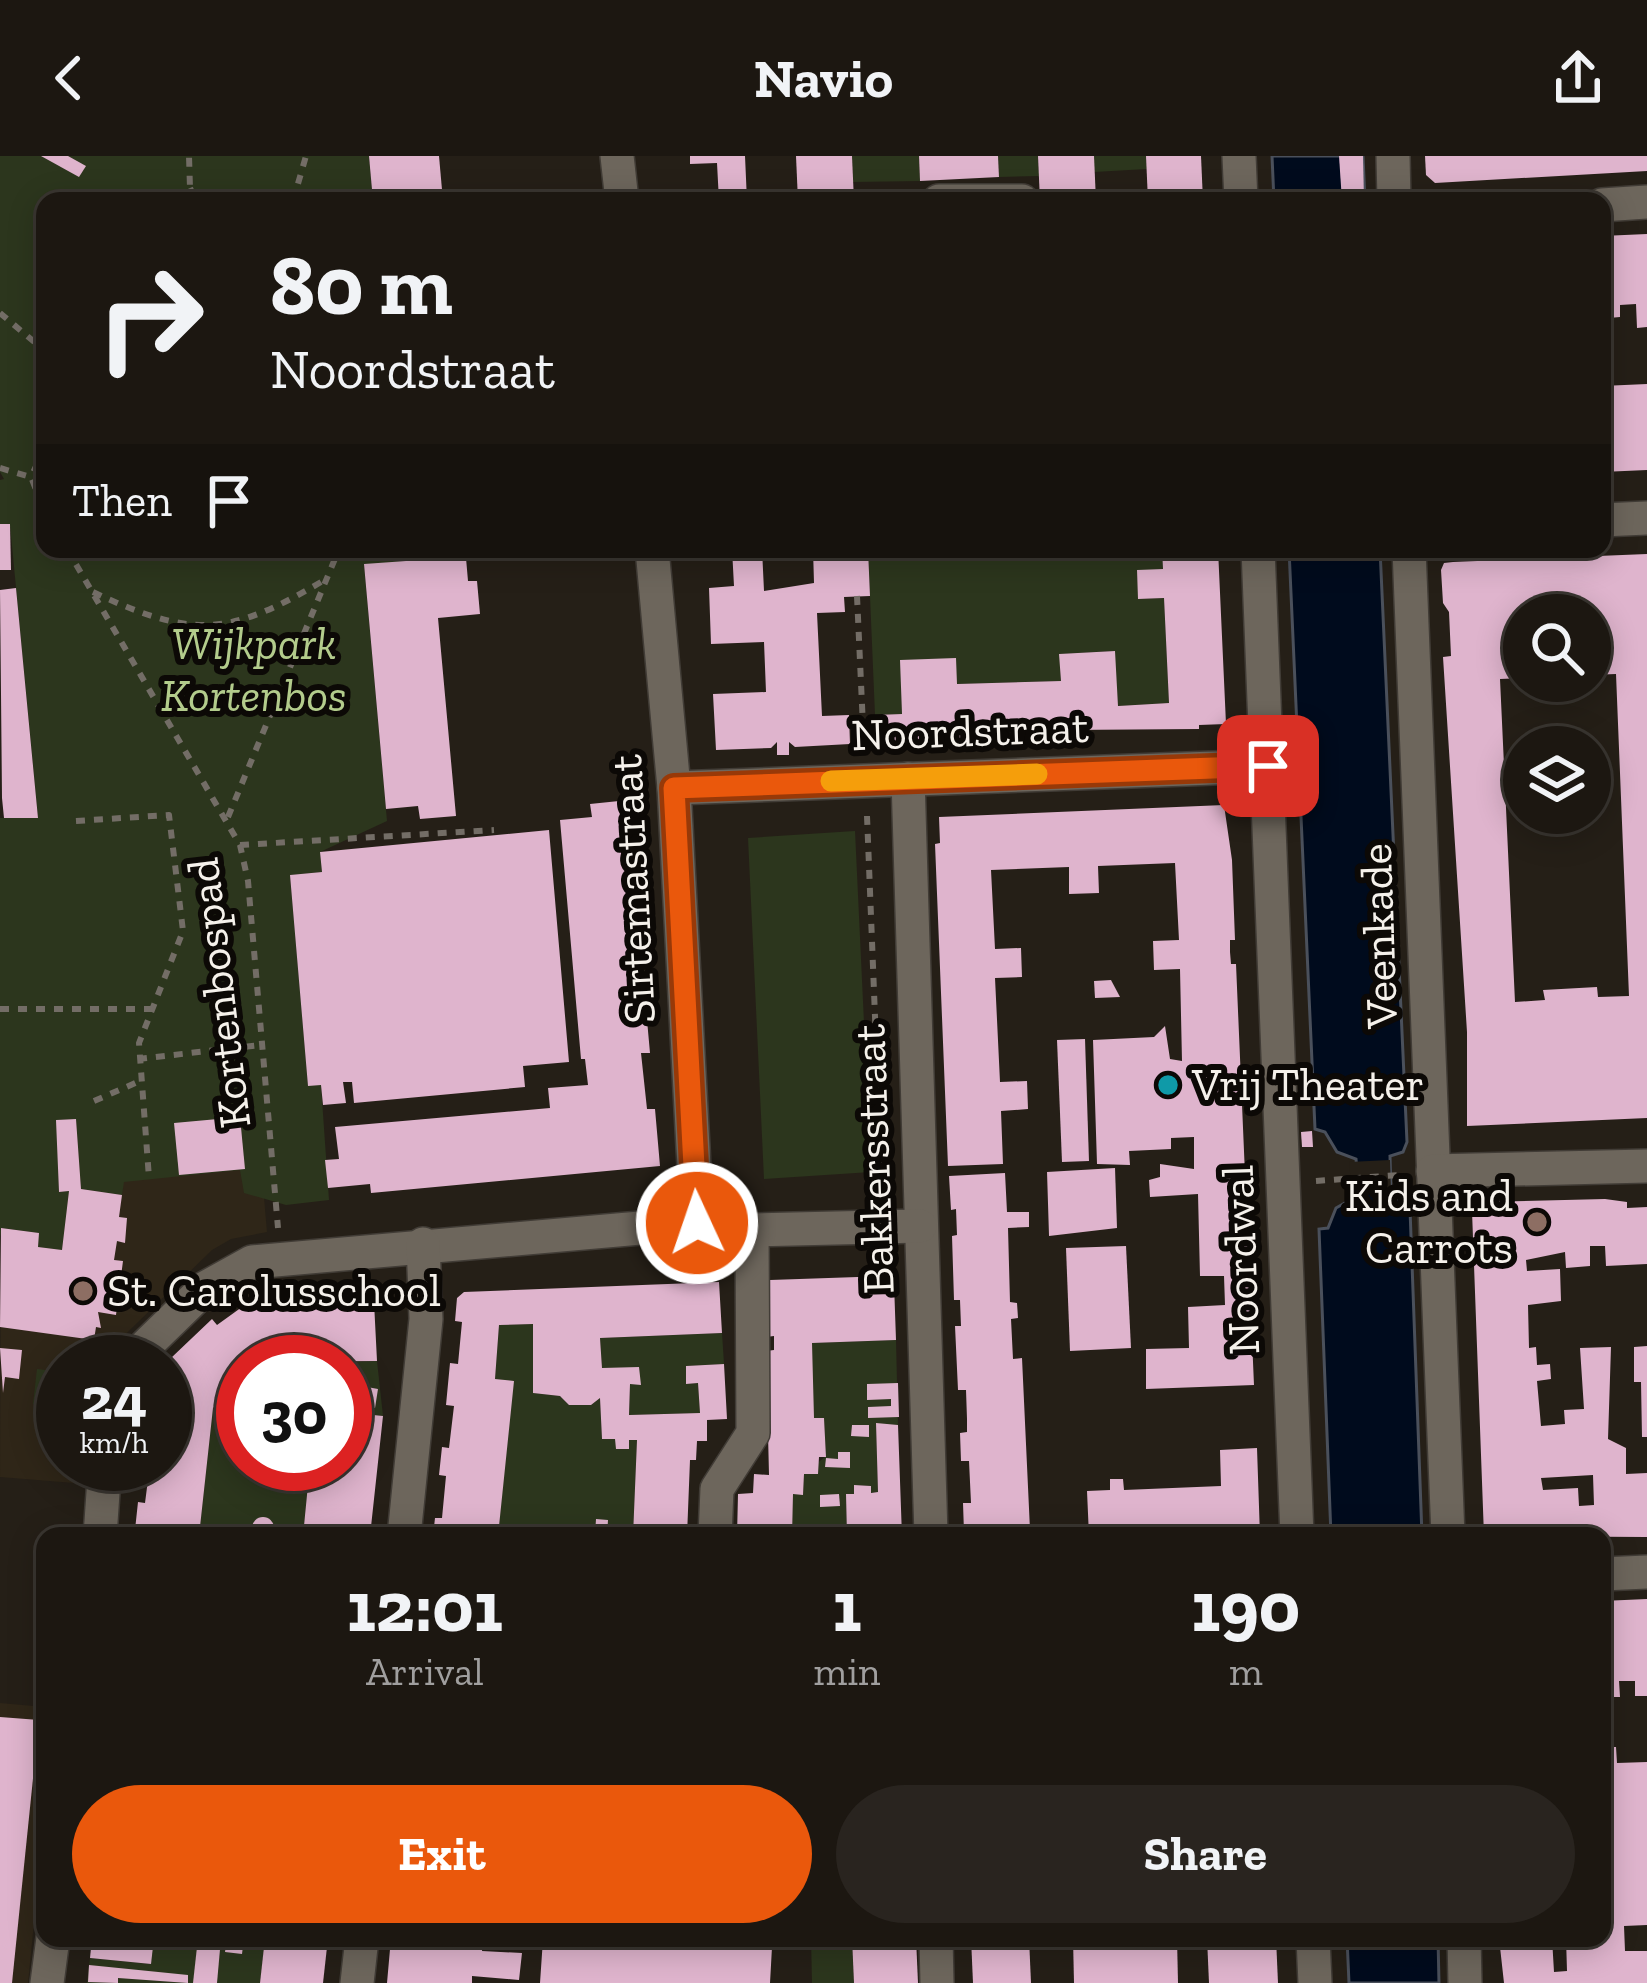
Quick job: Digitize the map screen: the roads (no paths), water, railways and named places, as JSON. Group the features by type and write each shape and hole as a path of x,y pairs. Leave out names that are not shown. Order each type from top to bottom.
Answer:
{"street":[{"path":"617,156 621,192"},
{"path":"1239,156 1241,192"},
{"path":"1393,156 1394,192"},
{"path":"1611,204 1647,202"},
{"path":"1611,520 1647,518"},
{"name":"Sirtemastraat","path":"653,558 674,788 697,1223"},
{"name":"Noordwal","path":"1258,558 1297,1527"},
{"name":"Veenkade","path":"1408,558 1448,1527"},
{"name":"Noordstraat","path":"674,788 1268,766"},
{"name":"Bakkersstraat","path":"908,779 931,1527"},
{"path":"1433,1171 1647,1166"},
{"path":"154,1335 231,1270 280,1258 697,1223 752,1230 920,1226"},
{"path":"715,1527 717,1490 753,1433 752,1230"},
{"path":"405,1527 427,1319 423,1244"},
{"path":"101,1527 103,1491"},
{"path":"1611,1574 1647,1572"},
{"path":"47,1983 51,1947"},
{"path":"358,1983 361,1947"},
{"path":"935,1947 937,1983"},
{"path":"1313,1947 1315,1983"},
{"path":"1464,1947 1465,1983"}],"water":[{"path":"1272,156 1363,156 1365,192 1274,192"},
{"path":"1289,558 1380,558 1407,1142 1403,1152 1390,1156 1391,1193 1410,1209 1422,1527 1331,1527 1319,1229 1328,1228 1336,1208 1359,1195 1356,1159 1337,1152 1325,1132 1315,1129"},
{"path":"1347,1947 1438,1947 1439,1983 1349,1983"}],"place":[{"name":"Vrij Theater","path":"1168,1085"},
{"name":"Kids and Carrots","path":"1537,1222"},
{"name":"St. Carolusschool","path":"83,1291"}],"park label":[{"name":"Wijkpark Kortenbos","path":"254,670"}]}
